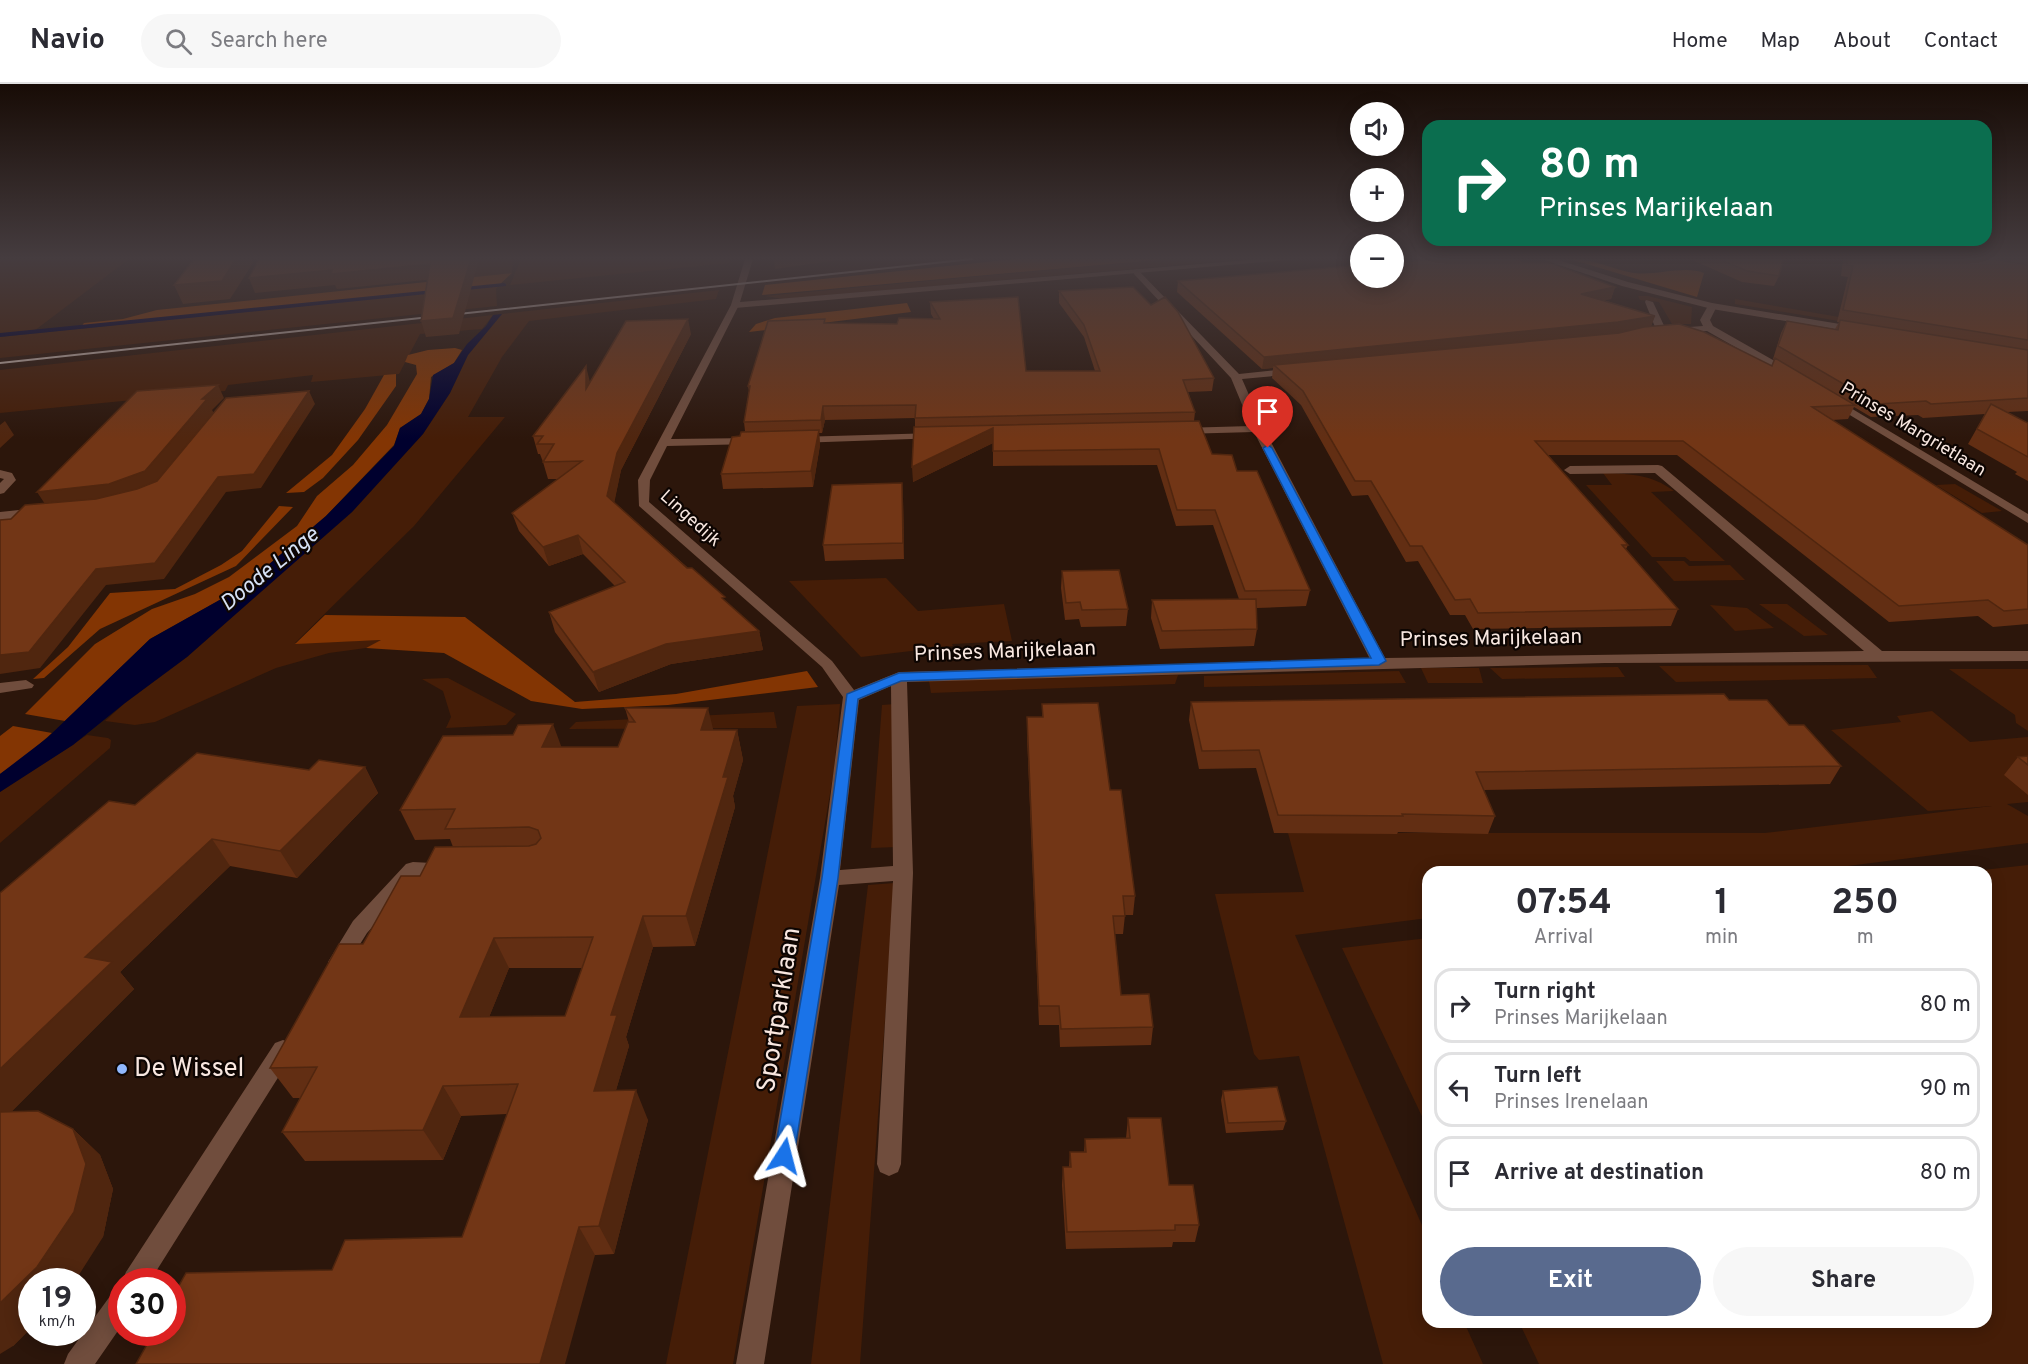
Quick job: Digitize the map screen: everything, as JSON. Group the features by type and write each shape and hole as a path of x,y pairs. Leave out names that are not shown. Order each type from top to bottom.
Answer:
{"street":[{"name":"Lingedijk","path":"728,319 644,480 643,503 827,664 852,696"},
{"path":"1181,319 1236,377 1258,429 1379,661"},
{"path":"1656,319 1662,332"},
{"path":"1706,319 1709,328 1806,384"},
{"path":"1788,319 1868,332"},
{"path":"1651,333 1709,328"},
{"path":"1236,377 1306,370"},
{"name":"Prinses Margrietlaan","path":"1826,396 2028,519"},
{"path":"1174,431 1258,429"},
{"path":"663,443 949,436"},
{"path":"1570,470 1658,469 1876,655"},
{"path":"0,474 8,476 10,480 0,490"},
{"path":"0,516 48,511"},
{"name":"Prinses Marijkelaan","path":"852,696 899,677 1379,661 1876,655 2028,656"},
{"path":"889,1164 903,873 899,677"},
{"path":"0,688 26,685"},
{"name":"Sportparklaan","path":"750,1364 830,878 852,696"},
{"path":"329,976 360,927 413,869 460,868"},
{"path":"830,878 903,873"},
{"path":"143,1268 291,1035"},
{"path":"78,1364 108,1321"}],"shaded area":[{"path":"0,319 50,319 34,331 0,334"},
{"path":"123,319 165,319 81,327 84,323"},
{"path":"178,319 375,319 0,358 0,337"},
{"path":"460,319 490,319 482,329 420,334 399,374 311,382 313,375 228,385 225,391 0,413 0,370"},
{"path":"498,319 548,319 529,321 502,357 468,417 505,417 414,526 295,643 383,640 366,648 329,653 276,668 155,722 135,725 105,721 125,703 187,657 352,512 423,434 450,393 468,355"},
{"path":"773,319 856,319 749,332 756,324"},
{"path":"1669,319 1691,319 1691,324 1672,324"},
{"path":"455,348 462,350 454,363 431,377 429,399 421,414 400,428 394,445 326,516 241,588 150,639 65,721 25,714 95,644 152,609 195,594 229,577 297,526 317,496 353,465 387,425 417,374 416,365 405,362 408,355 428,350"},
{"path":"396,374 396,386 358,440 323,478 304,492 286,493 332,455 365,409 384,375"},
{"path":"1603,473 1649,478 1674,491 1651,492 1725,561 1690,561 1685,557 1652,557 1586,485 1612,485"},
{"path":"1955,484 2002,511 1982,513 1936,485"},
{"path":"279,506 293,507 236,566 100,629 44,678 33,679 68,647 110,593 175,589 221,565 242,551"},
{"path":"1656,561 1684,561 1689,566 1730,565 1745,580 1674,581"},
{"path":"886,578 918,611 1004,604 1012,641 952,644 953,646 861,657 789,581"},
{"path":"1759,604 1787,604 1828,635 1804,636"},
{"path":"1710,605 1747,608 1774,628 1735,631"},
{"path":"325,615 465,617 575,702 676,694 807,671 818,687 668,705 582,709 531,701 444,653 366,648 381,640 295,644"},
{"path":"1868,665 1877,678 1676,682 1659,666"},
{"path":"1618,667 1625,677 1502,679 1490,668"},
{"path":"1421,668 1479,668 1483,683 1428,683"},
{"path":"1949,669 2028,669 2028,731 2016,723 2015,715"},
{"path":"1399,671 1406,683 1204,687 1204,676"},
{"path":"1178,675 1175,684 931,693 929,681"},
{"path":"448,678 516,714 506,725 446,728 451,717 443,691 422,679"},
{"path":"840,704 834,770 733,1364 666,1364 797,706"},
{"path":"895,704 897,847 871,848 882,705"},
{"path":"1932,711 1970,742 2028,737 2028,802 2007,804 2028,816 2028,843 1848,866 1422,866 1422,919 1295,935 1422,1225 1422,1328 1467,1328 1483,1364 1383,1364 1299,1056 1259,1060 1254,1054 1215,894 1304,892 1288,833 1765,833 1992,806 1928,811 1831,730 1901,722 1897,716"},
{"path":"774,712 777,728 569,729 576,722"},
{"path":"13,726 52,733 25,757 0,774 0,736"},
{"path":"87,735 108,738 111,740 110,748 0,843 0,792"},
{"path":"2028,865 2028,1364 1539,1364 1522,1328 1992,1328 1992,869"},
{"path":"895,883 860,1364 811,1364 868,885"},
{"path":"1422,939 1422,1116 1342,948"}],"water":[{"name":"Doode Linge","path":"491,319 498,319 468,355 450,393 423,434 352,512 187,657 73,745 0,792 0,774 47,738 150,639 241,588 326,516 394,446 400,428 421,414 429,399 433,375 454,363 467,344"}],"building":[{"path":"421,319 445,319 421,321"},
{"path":"688,319 617,453 607,496 687,568 692,568 725,597 722,598 759,631 666,644 593,672 549,612 625,582 578,535 543,547 512,513 582,461 543,462 554,444 537,444 543,436 533,436 586,366 586,389 626,321"},
{"path":"825,319 824,323 897,324 899,319 1020,319 1026,371 1100,371 1084,325 1079,319 1182,319 1214,378 1183,380 1195,412 915,418 916,405 823,406 821,420 744,422 750,386 748,386 768,321"},
{"path":"1221,319 1638,319 1264,357"},
{"path":"1897,319 2028,319 2028,340"},
{"path":"1840,320 2028,350 2028,398 1931,404 1926,401 1878,404 1778,346 1787,321 1838,330"},
{"path":"1679,324 1704,332 1772,366 1775,358 1855,405 1812,407 2028,545 2028,609 2004,611 1988,600 1899,606 1683,441 1535,441 1628,545 1622,545 1678,609 1478,613 1470,599 1455,600 1422,546 1410,546 1371,481 1355,481 1303,391 1274,365 1619,333 1644,327"},
{"path":"218,385 202,399 207,399 145,471 109,484 37,492 137,391"},
{"path":"309,391 254,474 218,477 155,563 96,569 29,652 0,655 0,520 11,519 25,505 96,499 137,489 157,481 226,398"},
{"path":"1991,404 2028,423 2028,457 1977,429"},
{"path":"1199,421 1212,454 1232,455 1237,471 1257,471 1310,590 1245,591 1215,510 1177,510 1159,449 993,451 993,428 912,467 914,427"},
{"path":"819,430 811,471 721,474 732,437 740,436 741,432"},
{"path":"902,483 903,543 823,545 832,485"},
{"path":"1119,570 1128,609 1082,610 1080,602 1066,603 1062,571"},
{"path":"1256,599 1257,629 1162,631 1152,600"},
{"path":"1724,694 1729,700 1767,700 1789,725 1804,725 1841,766 1476,772 1495,816 1278,815 1259,750 1202,751 1191,702"},
{"path":"1098,703 1110,790 1121,790 1135,896 1123,896 1125,916 1113,916 1121,995 1149,994 1153,1027 1061,1029 1059,1006 1039,1006 1027,717 1043,717 1042,704"},
{"path":"625,708 708,708 701,730 737,730 723,777 728,777 686,916 643,916 611,1015 617,1015 594,1091 636,1090 599,1226 579,1227 540,1364 136,1364 146,1346 186,1346 186,1273 332,1270 345,1240 462,1237 518,1084 443,1086 423,1130 282,1132 317,1067 270,1068 339,944 363,944 401,876 420,876 435,847 529,846 536,844 541,838 538,830 529,827 445,829 455,809 400,810 443,736 513,735 518,725 553,724 542,747 618,747 628,722 635,722","holes":["593,937 565,1016 460,1017 494,938"]},
{"path":"197,753 309,770 319,760 365,767 280,851 212,839 85,957 112,962 0,1069 0,893 109,801 135,805"},
{"path":"2028,756 2028,765 2018,757"},
{"path":"1277,1087 1286,1121 1228,1123 1223,1091"},
{"path":"38,1111 73,1129 86,1164 74,1212 37,1267 18,1268 18,1285 0,1303 0,1112"},
{"path":"1128,1118 1161,1118 1169,1185 1193,1185 1199,1225 1175,1225 1175,1230 1067,1232 1063,1167 1071,1167 1070,1152 1086,1152 1085,1139 1130,1138"}],"waterway":[{"path":"0,335 164,319"}],"railway":[{"path":"0,363 414,319"}],"place":[{"name":"De Wissel","path":"122,1069"}],"route":[{"path":"784,1156 830,878 852,696 899,677 1379,661 1268,448"}]}
